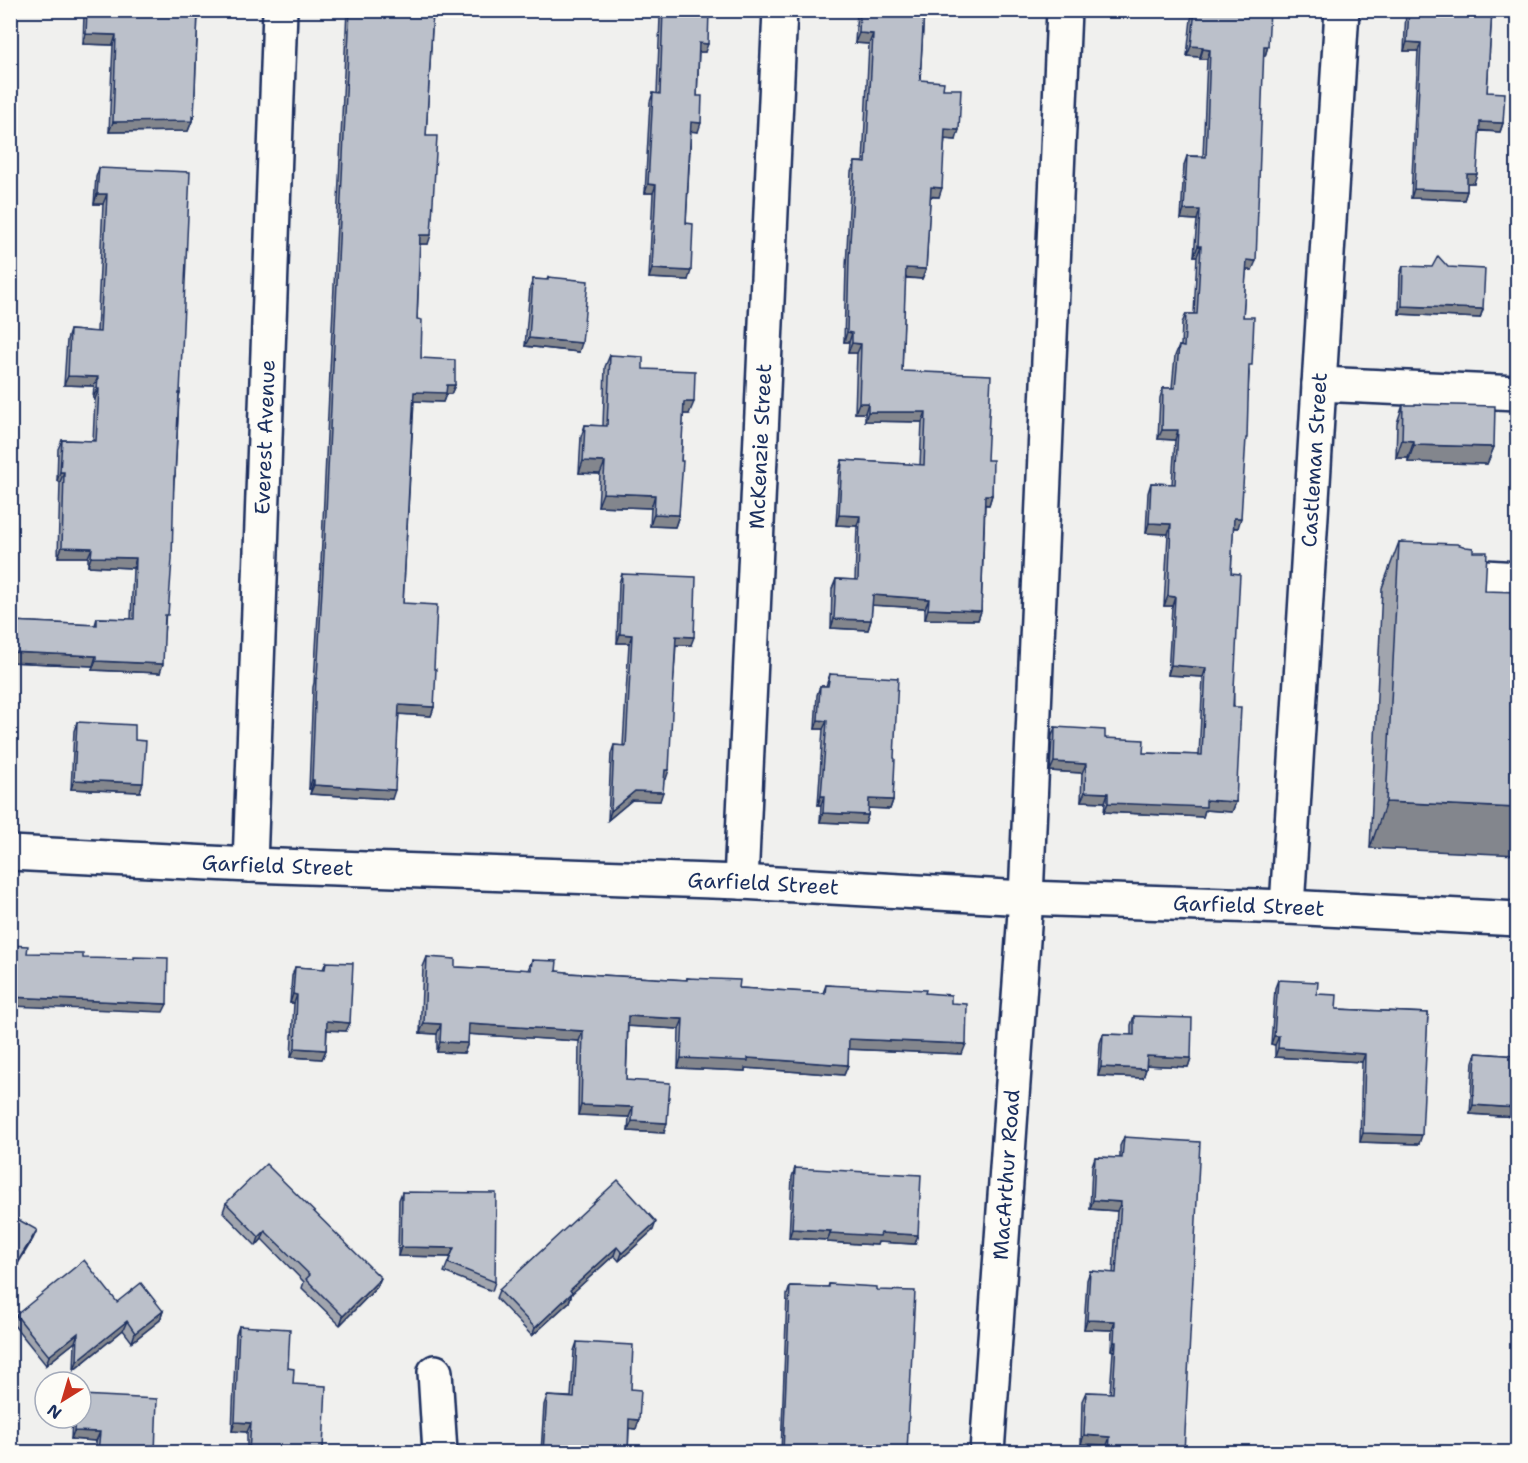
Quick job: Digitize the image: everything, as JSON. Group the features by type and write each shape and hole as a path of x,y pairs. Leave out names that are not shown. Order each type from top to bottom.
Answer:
{"street":[{"name":"Everest Avenue","path":"250,865 280,10"},
{"name":"McKenzie Street","path":"741,882 780,10"},
{"name":"MacArthur Road","path":"987,1452 1026,898 1064,10"},
{"name":"Castleman Street","path":"1287,907 1342,10"},
{"path":"1319,384 1518,393"},
{"path":"1451,575 1518,579"},
{"name":"Garfield Street","path":"10,854 250,865 741,882 1026,898 1287,907 1518,919"},
{"path":"435,1372 440,1452"}],"building":[{"path":"87,10 198,10 192,121 113,122 116,35 86,34"},
{"path":"350,10 433,10 426,136 437,136 431,235 420,235 417,319 422,320 421,358 455,360 455,385 447,385 446,393 414,392 403,603 437,605 434,669 436,669 434,707 399,705 395,790 314,785 314,780 312,780"},
{"path":"663,10 709,10 708,44 699,43 697,96 702,96 701,123 691,122 686,223 693,224 691,271 652,269 656,185 648,184 653,93 660,94"},
{"path":"860,10 924,10 920,80 944,82 943,89 961,89 959,130 945,129 942,188 931,187 926,269 906,268 902,371 991,375 987,460 993,460 992,495 985,495 981,611 928,609 929,599 873,595 871,620 834,619 836,579 858,580 860,516 839,515 842,460 924,465 926,412 868,412 868,403 859,403 861,344 852,343 852,333 847,332 855,162 866,163 873,34 859,33"},
{"path":"1195,10 1270,10 1268,46 1264,46 1256,261 1247,260 1243,317 1254,317 1252,365 1249,365 1247,438 1241,518 1234,518 1231,573 1240,574 1233,707 1241,707 1236,802 1206,800 1206,807 1108,803 1108,793 1085,792 1086,764 1054,762 1055,727 1105,730 1105,738 1144,740 1143,753 1202,755 1206,668 1171,665 1175,597 1168,596 1171,524 1149,523 1151,483 1175,484 1178,430 1162,430 1163,388 1175,388 1179,346 1184,347 1186,314 1197,314 1201,246 1198,246 1200,210 1184,210 1187,156 1206,157 1210,50 1191,46"},
{"path":"1409,10 1492,10 1487,92 1505,93 1503,123 1480,122 1477,174 1467,174 1467,191 1414,189 1421,43 1407,42"},
{"path":"99,168 190,172 174,476 172,559 168,615 165,615 163,664 96,661 96,656 10,652 10,621 97,625 97,618 134,619 136,558 91,557 92,548 62,547 64,472 60,472 62,440 96,441 98,377 68,376 70,330 100,332 107,194 97,194"},
{"path":"1438,256 1448,267 1485,269 1483,309 1402,306 1403,266 1432,267"},
{"path":"548,277 588,281 582,343 529,338 533,279 548,280"},
{"path":"610,355 643,357 643,369 695,371 694,402 684,402 679,515 654,514 655,495 603,493 605,462 583,461 585,425 607,426"},
{"path":"1403,405 1495,406 1494,447 1414,445 1414,441 1402,440"},
{"path":"1399,542 1457,544 1473,548 1473,552 1487,552 1485,591 1518,592 1518,808 1386,802"},
{"path":"622,574 696,577 694,637 676,636 669,770 665,770 663,792 635,791 611,811 614,745 626,746 632,635 620,634"},
{"path":"830,674 898,678 893,800 869,799 868,815 823,813 824,796 821,796 827,721 818,720 820,686 828,686"},
{"path":"77,722 135,725 135,740 146,741 143,783 74,780"},
{"path":"10,945 28,946 27,953 83,954 83,958 168,958 167,1004 10,997"},
{"path":"427,957 455,959 455,967 520,970 531,970 532,960 557,961 556,971 567,973 687,980 687,978 740,980 739,988 825,993 826,985 926,990 925,993 951,995 951,1003 967,1004 966,1044 849,1039 848,1065 748,1058 748,1061 681,1058 683,1019 628,1016 626,1080 670,1083 667,1123 632,1121 633,1107 581,1105 583,1031 469,1024 468,1043 440,1042 441,1024 424,1023"},
{"path":"326,962 353,963 350,1023 327,1021 326,1050 295,1048 297,995 293,994 295,967 325,969"},
{"path":"1278,980 1318,982 1317,994 1337,995 1336,1009 1428,1013 1422,1135 1363,1133 1365,1054 1278,1048 1279,1036 1274,1036"},
{"path":"1134,1016 1192,1018 1191,1058 1147,1056 1146,1069 1101,1067 1103,1034 1134,1035"},
{"path":"1476,1053 1518,1056 1518,1108 1473,1105"},
{"path":"1124,1137 1200,1142 1184,1452 1109,1452 1110,1437 1084,1435 1086,1392 1113,1393 1116,1342 1114,1342 1115,1321 1087,1320 1090,1271 1116,1273 1121,1202 1093,1200 1095,1157 1122,1158"},
{"path":"266,1164 381,1278 343,1316 306,1279 310,1275 265,1231 259,1237 226,1203"},
{"path":"795,1168 921,1175 918,1235 881,1233 880,1236 792,1229"},
{"path":"618,1180 656,1222 622,1253 617,1247 570,1290 572,1293 535,1328 499,1290"},
{"path":"10,1188 15,1191 10,1198"},
{"path":"402,1192 496,1193 495,1282 448,1263 454,1248 401,1247"},
{"path":"10,1215 37,1230 10,1274"},
{"path":"84,1260 117,1302 141,1283 163,1311 135,1333 127,1321 77,1361 78,1333 49,1356 16,1315"},
{"path":"829,1284 877,1287 877,1290 915,1291 907,1452 783,1452 790,1286 829,1287"},
{"path":"239,1326 290,1329 288,1368 294,1369 293,1384 326,1386 323,1449 364,1452 249,1452 251,1423 235,1422"},
{"path":"577,1342 633,1345 631,1389 641,1390 639,1420 629,1419 628,1452 543,1452 547,1396 574,1398"},
{"path":"93,1396 157,1399 155,1452 98,1452 100,1432 74,1431 93,1430"}]}
